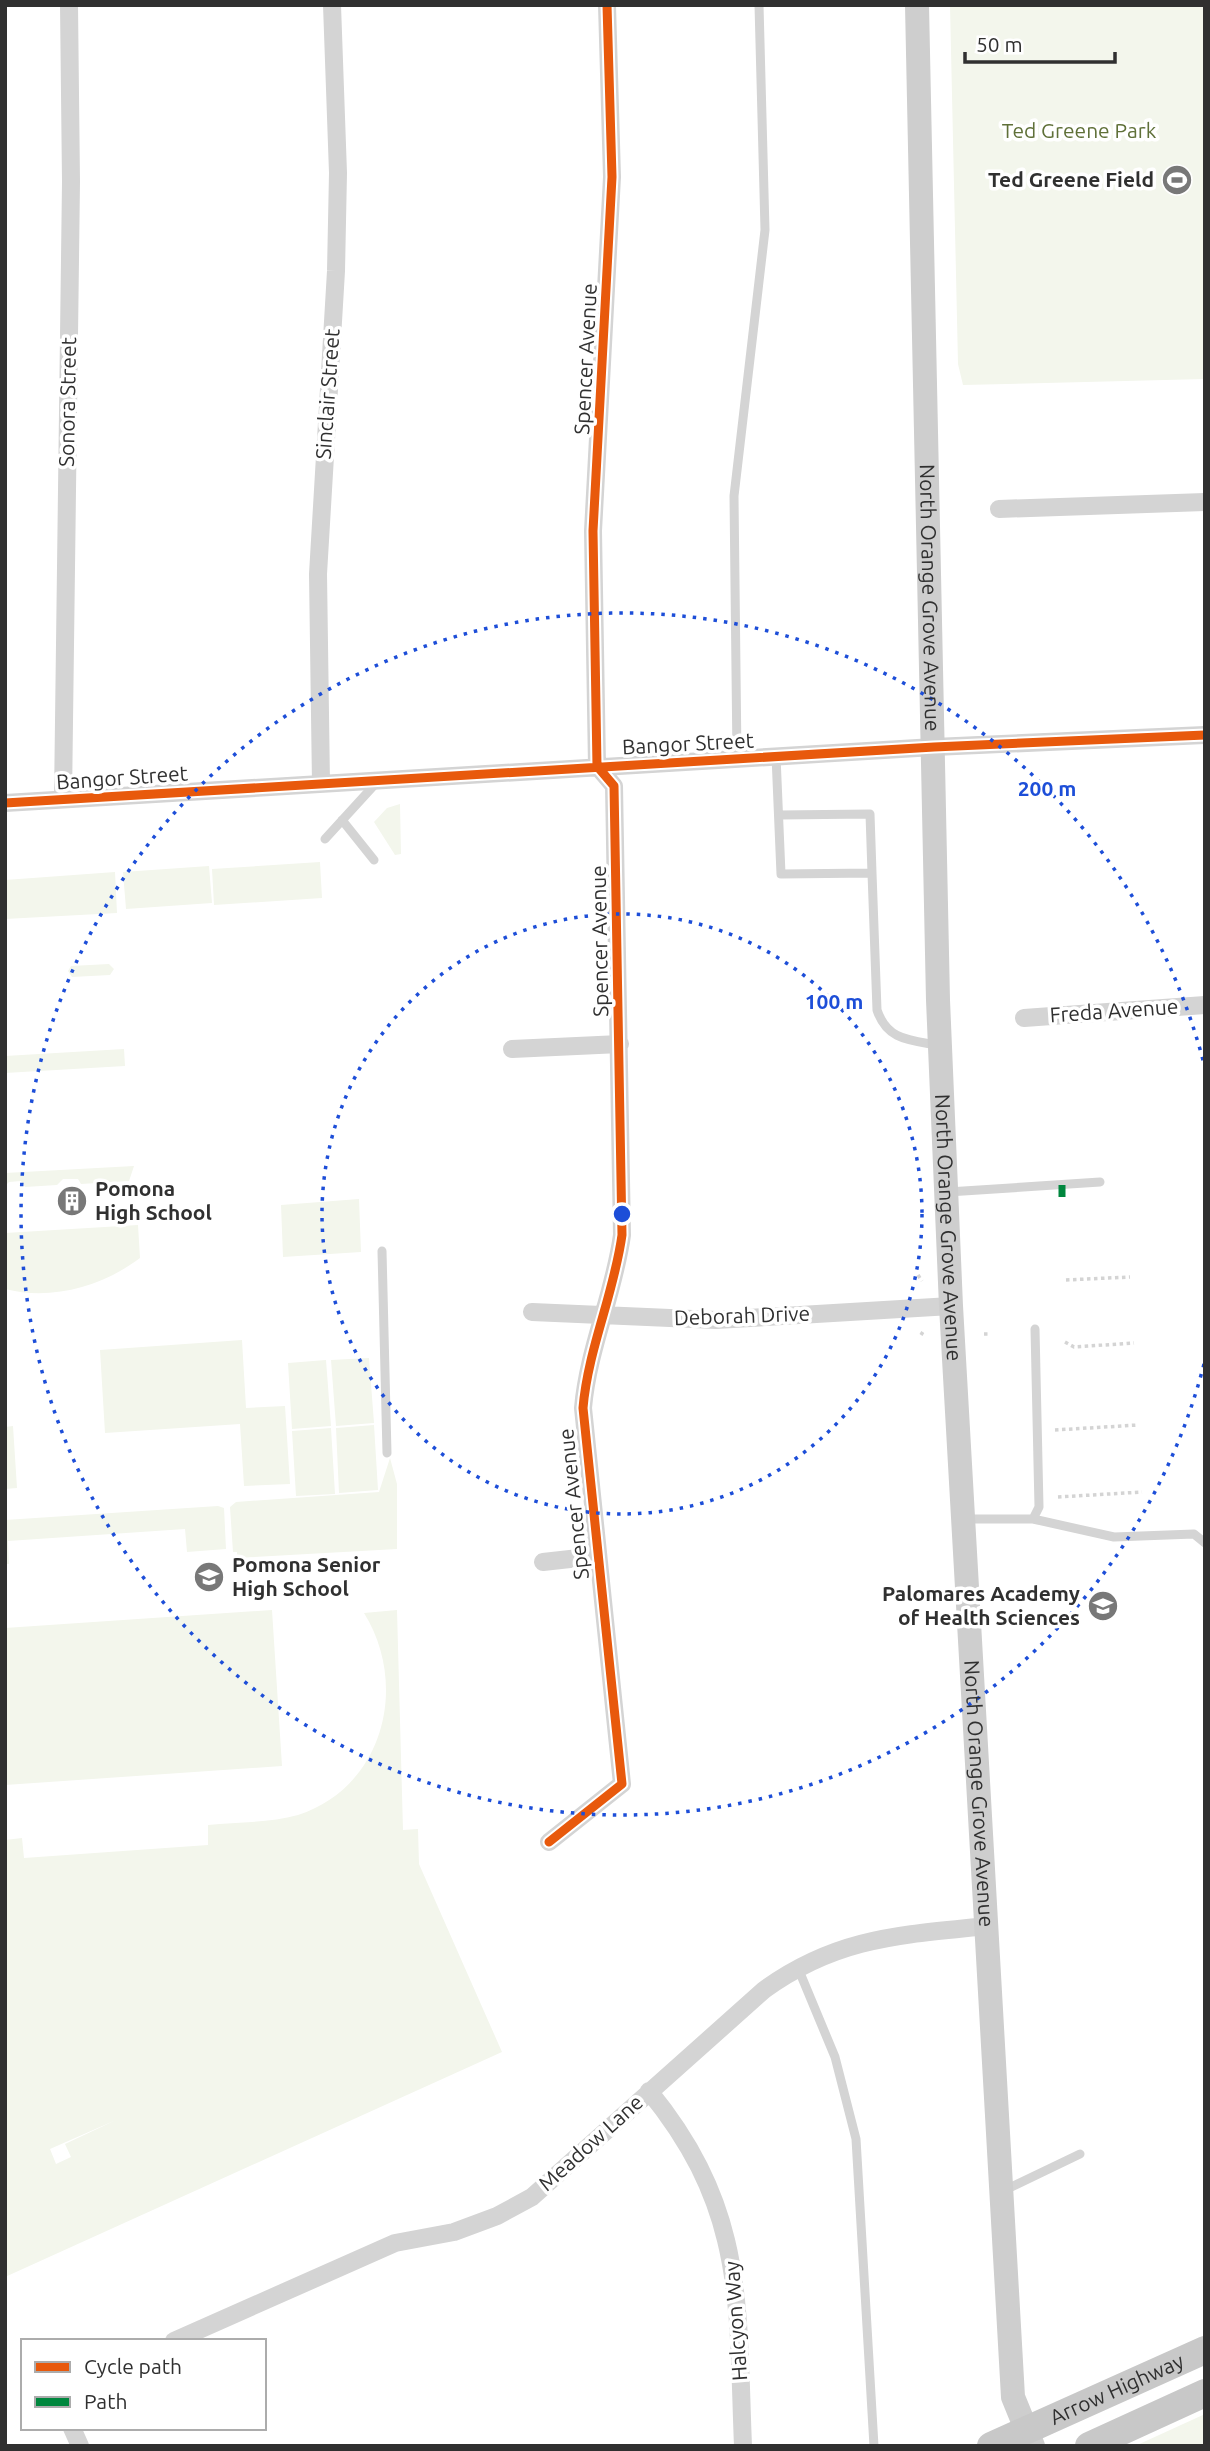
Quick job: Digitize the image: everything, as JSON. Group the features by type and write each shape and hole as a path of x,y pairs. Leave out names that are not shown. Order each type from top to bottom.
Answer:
{"main road":[{"name":"North Orange Grove Avenue","path":"917,5 940,1045 951,1306 1013,2397 1029,2438"},
{"name":"Arrow Highway","path":"991,2446 1029,2438 1205,2350"},
{"name":"Arrow Highway","path":"1089,2446 1205,2393"}],"street":[{"name":"Sonora Street","path":"63,799 71,182 69,5"},
{"name":"Sinclair Street","path":"321,783 318,574 336,271 338,173 332,5"},
{"name":"Spencer Avenue","path":"549,1842 622,1784 583,1408 589,1363 617,1270 622,1235 614,786 597,766 593,531 612,177 607,5"},
{"path":"999,509 1205,502"},
{"name":"Bangor Street","path":"5,803 737,758 1205,735"},
{"name":"Freda Avenue","path":"1024,1018 1205,1005"},
{"path":"512,1049 620,1044"},
{"name":"Deborah Drive","path":"533,1312 716,1320 951,1306"},
{"path":"543,1562 597,1556"},
{"name":"Meadow Lane","path":"179,2339 395,2243 454,2232 497,2216 532,2197 764,1990 797,1966 886,1936 987,1926"},
{"name":"Halcyon Way","path":"649,2091 671,2117 699,2164 719,2211 730,2248 736,2279 743,2446"},
{"path":"73,2430 80,2446"}],"lane":[{"path":"737,758 734,496 765,230 759,5"},
{"path":"776,756 781,874 872,873"},
{"path":"326,839 379,780"},
{"path":"779,815 870,814 877,1010 882,1023 891,1034 902,1039 940,1045"},
{"path":"342,820 374,860"},
{"path":"946,1193 1100,1182"},
{"path":"382,1251 387,1453"},
{"path":"1032,1519 1040,1507 1035,1329"},
{"path":"963,1519 1032,1519 1114,1537 1195,1534 1205,1543"},
{"path":"797,1966 835,2057 856,2139 874,2446"},
{"path":"1001,2191 1080,2154"}],"path":[{"path":"918,1275 922,1281"},
{"path":"1066,1280 1130,1277"},
{"path":"1065,1342 1074,1347 1134,1343"},
{"path":"1055,1430 1138,1425"},
{"path":"1058,1497 1142,1492"}],"green space":[{"name":"Ted Greene Park","path":"950,5 1205,5 1205,379 963,385 958,364"},
{"path":"400,804 401,854 395,855 374,822 387,808"},
{"path":"320,862 322,898 214,905 212,869"},
{"path":"209,866 212,903 126,909 123,872"},
{"path":"115,872 117,913 5,919 5,880"},
{"path":"109,964 114,969 110,975 72,977 68,971 71,966"},
{"path":"124,1049 125,1066 5,1073 5,1056"},
{"path":"134,1166 129,1181 81,1184 78,1179 63,1179 57,1185 25,1187 21,1181 9,1182 5,1186 5,1173"},
{"path":"359,1199 361,1252 283,1257 281,1205"},
{"path":"138,1225 140,1258 110,1276 59,1292 5,1289 5,1233"},
{"path":"242,1340 246,1408 285,1406 290,1484 244,1486 240,1424 105,1433 100,1350"},
{"path":"369,1358 374,1423 336,1426 331,1360"},
{"path":"326,1360 331,1426 292,1429 288,1363"},
{"path":"374,1425 378,1490 339,1493 336,1428"},
{"path":"13,1426 17,1488 5,1489 5,1427"},
{"path":"331,1428 335,1494 296,1496 292,1431"},
{"path":"390,1458 397,1484 397,1549 237,1558 237,1552 233,1552 230,1507 236,1502 379,1492"},
{"path":"218,1506 224,1508 226,1549 187,1552 185,1529 8,1541 9,1564 5,1564 5,1520"},
{"path":"272,1610 282,1766 5,1785 5,1628"},
{"path":"397,1610 403,1830 418,1829 419,1864 502,2052 5,2277 5,1840 22,1838 24,1858 208,1845 208,1825 287,1818 327,1801 351,1782 369,1758 380,1730 386,1701 385,1671 378,1641 364,1613","holes":["116,2120 65,2144 71,2157 56,2164 50,2149"]},
{"path":"1205,2414 1205,2446 1135,2446"}],"marked path":[{"path":"1062,1185 1062,1197"}],"cycle path":[{"path":"549,1842 622,1784 583,1408 590,1364 622,1235 614,786 597,766 593,531 612,177 607,5"},
{"path":"5,803 934,747 1205,735"}],"place":[{"name":"Ted Greene Field","path":"1177,180"},
{"name":"Pomona High School","path":"72,1201"},
{"name":"Pomona Senior High School","path":"209,1577"},
{"name":"Palomares Academy of Health Sciences","path":"1103,1606"}]}
